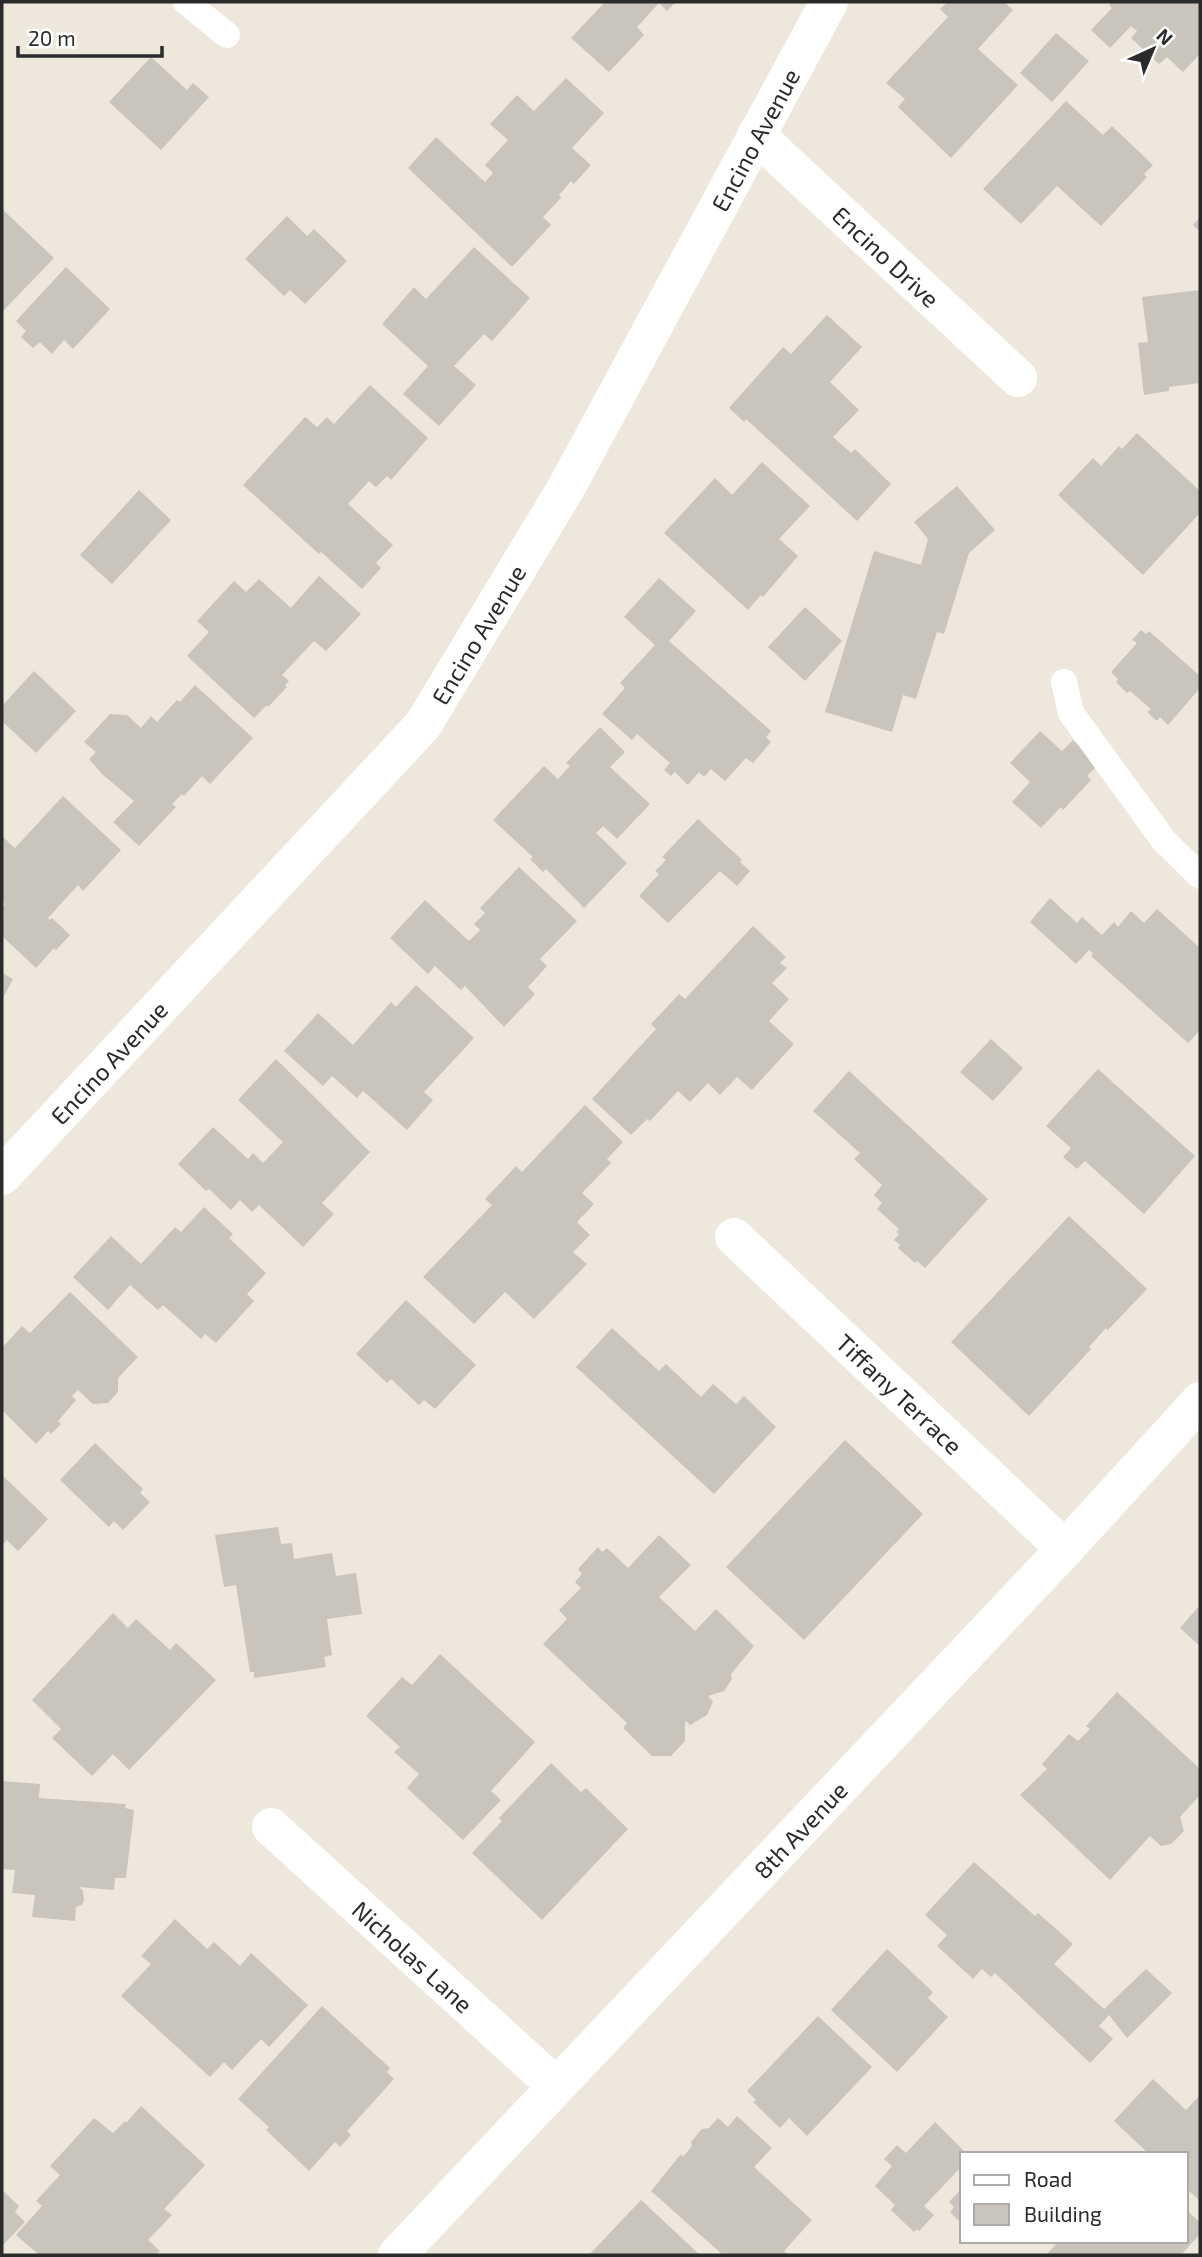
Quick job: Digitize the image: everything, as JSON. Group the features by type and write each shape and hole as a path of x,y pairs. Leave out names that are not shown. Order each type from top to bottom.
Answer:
{"street":[{"name":"Encino Avenue","path":"2,1176 423,725 566,488 829,2"},
{"name":"Encino Drive","path":"756,135 1018,378"},
{"name":"Tiffany Terrace","path":"734,1237 1065,1549"},
{"name":"8th Avenue","path":"412,2250 556,2086 1065,1549 1200,1401"},
{"name":"Nicholas Lane","path":"271,1827 556,2086"}],"lane":[{"path":"186,2 227,35"},
{"path":"1064,682 1071,713 1165,842 1200,876"}],"building":[{"path":"605,2 676,2 667,11 659,3 637,27 644,35 609,72 571,38"},
{"path":"947,2 1004,2 1013,10 978,49 1018,85 951,158 898,107 905,99 886,83 948,17 940,9"},
{"path":"1112,2 1200,2 1200,54 1183,72 1167,57 1159,64 1131,38 1137,31 1131,26 1110,48 1091,30 1112,8 1109,5"},
{"path":"1056,33 1089,61 1052,102 1020,73"},
{"path":"151,57 187,90 193,83 209,97 161,150 109,102"},
{"path":"566,78 604,113 572,148 591,165 574,184 571,181 559,195 561,198 543,217 551,225 512,267 408,168 436,137 485,182 493,173 485,165 508,140 490,124 517,95 534,111"},
{"path":"1066,101 1103,135 1112,126 1153,165 1144,174 1147,177 1101,226 1057,186 1021,224 983,189"},
{"path":"2,209 54,258 2,312"},
{"path":"287,216 307,236 314,229 347,261 305,304 290,290 284,296 245,259"},
{"path":"1200,217 1200,232 1193,225"},
{"path":"474,247 530,298 492,341 484,334 454,366 476,385 439,426 403,394 428,366 382,324 414,287 426,299"},
{"path":"66,267 110,309 73,349 64,340 52,354 40,342 33,348 21,337 26,331 16,321"},
{"path":"1200,290 1200,383 1169,387 1169,391 1144,395 1138,343 1148,342 1142,297"},
{"path":"827,315 862,347 830,382 859,410 833,437 851,453 855,449 891,484 857,521 746,419 744,422 729,408 783,347 791,354"},
{"path":"370,385 428,438 391,480 387,476 376,487 369,481 348,504 393,545 376,563 381,568 362,589 243,485 305,417 317,427 327,417 334,424"},
{"path":"1137,433 1200,491 1200,513 1143,575 1058,495 1093,458 1101,466 1119,446 1122,449"},
{"path":"762,462 810,506 779,539 798,556 763,597 761,595 748,610 664,533 715,478 732,495"},
{"path":"957,486 995,530 969,553 944,634 937,632 916,699 903,695 892,732 825,712 874,551 921,565 928,539 914,522"},
{"path":"139,490 171,520 112,584 80,555"},
{"path":"319,576 361,614 326,651 314,641 282,675 289,681 285,685 287,687 254,718 187,656 209,632 197,621 234,581 246,592 259,579 291,608"},
{"path":"659,578 696,611 669,641 771,731 766,737 771,742 753,763 746,758 725,781 711,769 704,777 699,772 688,785 675,772 671,776 664,770 670,763 637,734 632,740 602,714 625,688 620,683 655,645 624,617"},
{"path":"805,607 842,641 805,681 768,647"},
{"path":"1141,630 1146,634 1149,631 1200,676 1200,688 1168,725 1160,717 1157,721 1147,712 1151,709 1130,691 1127,693 1111,672 1137,643 1132,640"},
{"path":"34,671 76,711 36,753 2,721 2,706"},
{"path":"195,685 253,738 210,784 202,776 184,796 182,794 172,804 176,807 139,846 113,822 134,801 89,759 96,752 84,742 110,714 127,715 141,728 151,716 157,722"},
{"path":"600,727 625,752 610,767 650,804 617,839 603,826 596,833 627,863 584,908 546,869 543,872 530,859 533,857 493,820 544,766 558,779 570,766 566,763"},
{"path":"1040,731 1062,751 1073,740 1098,765 1087,776 1091,780 1063,810 1061,807 1041,828 1012,802 1030,782 1010,763"},
{"path":"63,796 121,850 83,891 78,885 48,918 52,918 70,935 36,968 2,936 2,908 5,904 2,901 2,836 15,848"},
{"path":"698,819 742,860 740,862 750,871 737,886 720,871 668,923 639,896 659,874 655,871 666,860 662,857"},
{"path":"519,867 577,921 540,959 547,966 528,987 535,994 504,1027 465,986 461,990 435,966 428,974 390,938 425,900 469,941 480,930 474,924 485,913 480,908"},
{"path":"1050,898 1077,923 1082,917 1102,935 1114,922 1118,927 1131,911 1144,923 1157,909 1200,948 1200,1030 1188,1043 1091,956 1093,953 1089,950 1076,964 1030,922"},
{"path":"753,926 786,957 780,963 787,968 772,983 789,999 769,1021 794,1044 752,1090 737,1077 720,1095 708,1083 690,1102 678,1091 650,1121 647,1119 631,1135 592,1099 656,1029 651,1024 679,994 685,999"},
{"path":"2,973 13,979 2,1000"},
{"path":"416,985 474,1038 424,1092 433,1100 407,1130 363,1091 357,1098 332,1076 323,1086 284,1051 318,1013 353,1045 391,1002 396,1007"},
{"path":"991,1039 1023,1068 993,1101 960,1072"},
{"path":"276,1059 370,1152 322,1203 334,1214 303,1247 259,1205 252,1212 240,1200 231,1210 178,1164 213,1127 248,1159 253,1153 263,1163 283,1142 238,1100"},
{"path":"1098,1069 1195,1156 1144,1214 1085,1161 1077,1169 1063,1157 1071,1148 1046,1126"},
{"path":"849,1071 988,1199 925,1268 898,1248 900,1245 894,1240 899,1229 877,1209 882,1203 874,1195 882,1185 854,1159 860,1153 813,1111"},
{"path":"585,1105 623,1142 607,1159 611,1163 582,1193 594,1204 577,1222 590,1235 573,1252 587,1264 534,1319 505,1292 474,1324 423,1277 492,1205 485,1199 516,1166 522,1172"},
{"path":"204,1207 233,1234 229,1238 266,1273 247,1294 254,1301 216,1343 205,1334 201,1339 163,1305 158,1310 130,1285 108,1310 73,1277 111,1236 141,1264 175,1227 181,1232"},
{"path":"1069,1216 1147,1289 1108,1330 1106,1328 1089,1347 1091,1349 1029,1416 951,1342"},
{"path":"70,1292 138,1357 118,1378 118,1392 108,1403 93,1404 78,1390 72,1396 76,1400 58,1421 61,1424 51,1434 48,1431 36,1444 2,1410 2,1348 22,1326 30,1333"},
{"path":"406,1300 476,1365 435,1409 424,1400 419,1405 391,1379 387,1383 356,1354"},
{"path":"612,1328 659,1371 666,1364 701,1397 713,1384 736,1404 744,1396 776,1427 714,1494 576,1367"},
{"path":"845,1440 923,1514 804,1640 726,1567"},
{"path":"95,1443 143,1489 140,1493 150,1502 123,1530 114,1521 109,1527 60,1480"},
{"path":"2,1475 48,1519 18,1551 7,1540 2,1545"},
{"path":"278,1527 281,1544 292,1543 294,1559 332,1553 336,1576 356,1573 362,1614 327,1619 332,1655 324,1657 326,1667 254,1678 254,1672 250,1672 236,1585 224,1587 215,1535"},
{"path":"659,1535 691,1565 659,1597 695,1631 716,1609 754,1646 731,1674 732,1679 724,1691 708,1696 713,1701 707,1715 690,1725 686,1721 685,1741 671,1756 652,1756 623,1728 627,1723 543,1644 567,1619 559,1610 581,1588 575,1582 582,1574 578,1569 598,1547 602,1552 607,1548 628,1568"},
{"path":"1200,1605 1200,1646 1180,1628"},
{"path":"113,1613 128,1628 136,1619 170,1650 176,1643 216,1680 129,1770 113,1754 92,1776 52,1738 61,1729 32,1700"},
{"path":"440,1654 535,1742 491,1791 501,1800 463,1840 407,1788 419,1774 394,1752 400,1747 366,1716 402,1677 412,1685"},
{"path":"1117,1692 1200,1769 1200,1795 1180,1817 1184,1831 1171,1844 1161,1846 1150,1836 1110,1880 1020,1795 1047,1769 1042,1764 1069,1734 1078,1741 1090,1729 1086,1726"},
{"path":"551,1763 581,1792 586,1788 628,1829 542,1920 472,1853 502,1821 499,1818"},
{"path":"2,1781 40,1784 39,1798 126,1804 125,1808 134,1810 126,1878 115,1878 114,1890 79,1887 83,1891 84,1900 82,1905 76,1907 75,1921 32,1917 35,1895 12,1893 15,1870 2,1869"},
{"path":"974,1862 1035,1916 1038,1913 1073,1944 1054,1964 1104,2009 1146,1969 1172,1993 1127,2038 1109,2015 1099,2026 1113,2039 1090,2063 995,1973 991,1977 982,1969 973,1979 937,1946 947,1935 925,1915"},
{"path":"175,1919 207,1949 214,1942 240,1966 251,1953 308,2005 269,2047 261,2039 232,2070 224,2062 210,2077 121,1996 151,1964 141,1956"},
{"path":"887,1949 933,1992 928,1998 948,2017 897,2072 831,2010"},
{"path":"322,2006 390,2068 387,2072 394,2079 347,2131 351,2135 340,2147 335,2142 309,2171 266,2130 269,2127 238,2099"},
{"path":"818,2016 872,2067 807,2136 789,2118 780,2128 753,2102 756,2100 747,2091"},
{"path":"1153,2079 1186,2110 1200,2095 1200,2201 1188,2190 1188,2152 1147,2152 1114,2121"},
{"path":"141,2106 205,2165 164,2209 172,2215 148,2240 160,2251 156,2255 39,2255 16,2235 42,2206 36,2201 60,2175 50,2166 94,2118 113,2133"},
{"path":"737,2116 772,2148 754,2167 812,2220 784,2251 789,2255 723,2255 651,2191 681,2154 683,2157 702,2129 709,2128 718,2118 728,2127"},
{"path":"935,2122 965,2152 960,2152 960,2168 924,2206 934,2215 919,2231 917,2229 914,2232 891,2210 895,2205 875,2186 892,2166 884,2159 897,2145 906,2153"},
{"path":"2,2190 19,2206 15,2212 25,2222 2,2246"},
{"path":"960,2190 960,2222 950,2212 954,2207 949,2202"},
{"path":"641,2200 700,2255 589,2255"},
{"path":"1188,2212 1200,2222 1200,2234 1181,2255 1046,2255 1057,2243 1188,2243"}]}
